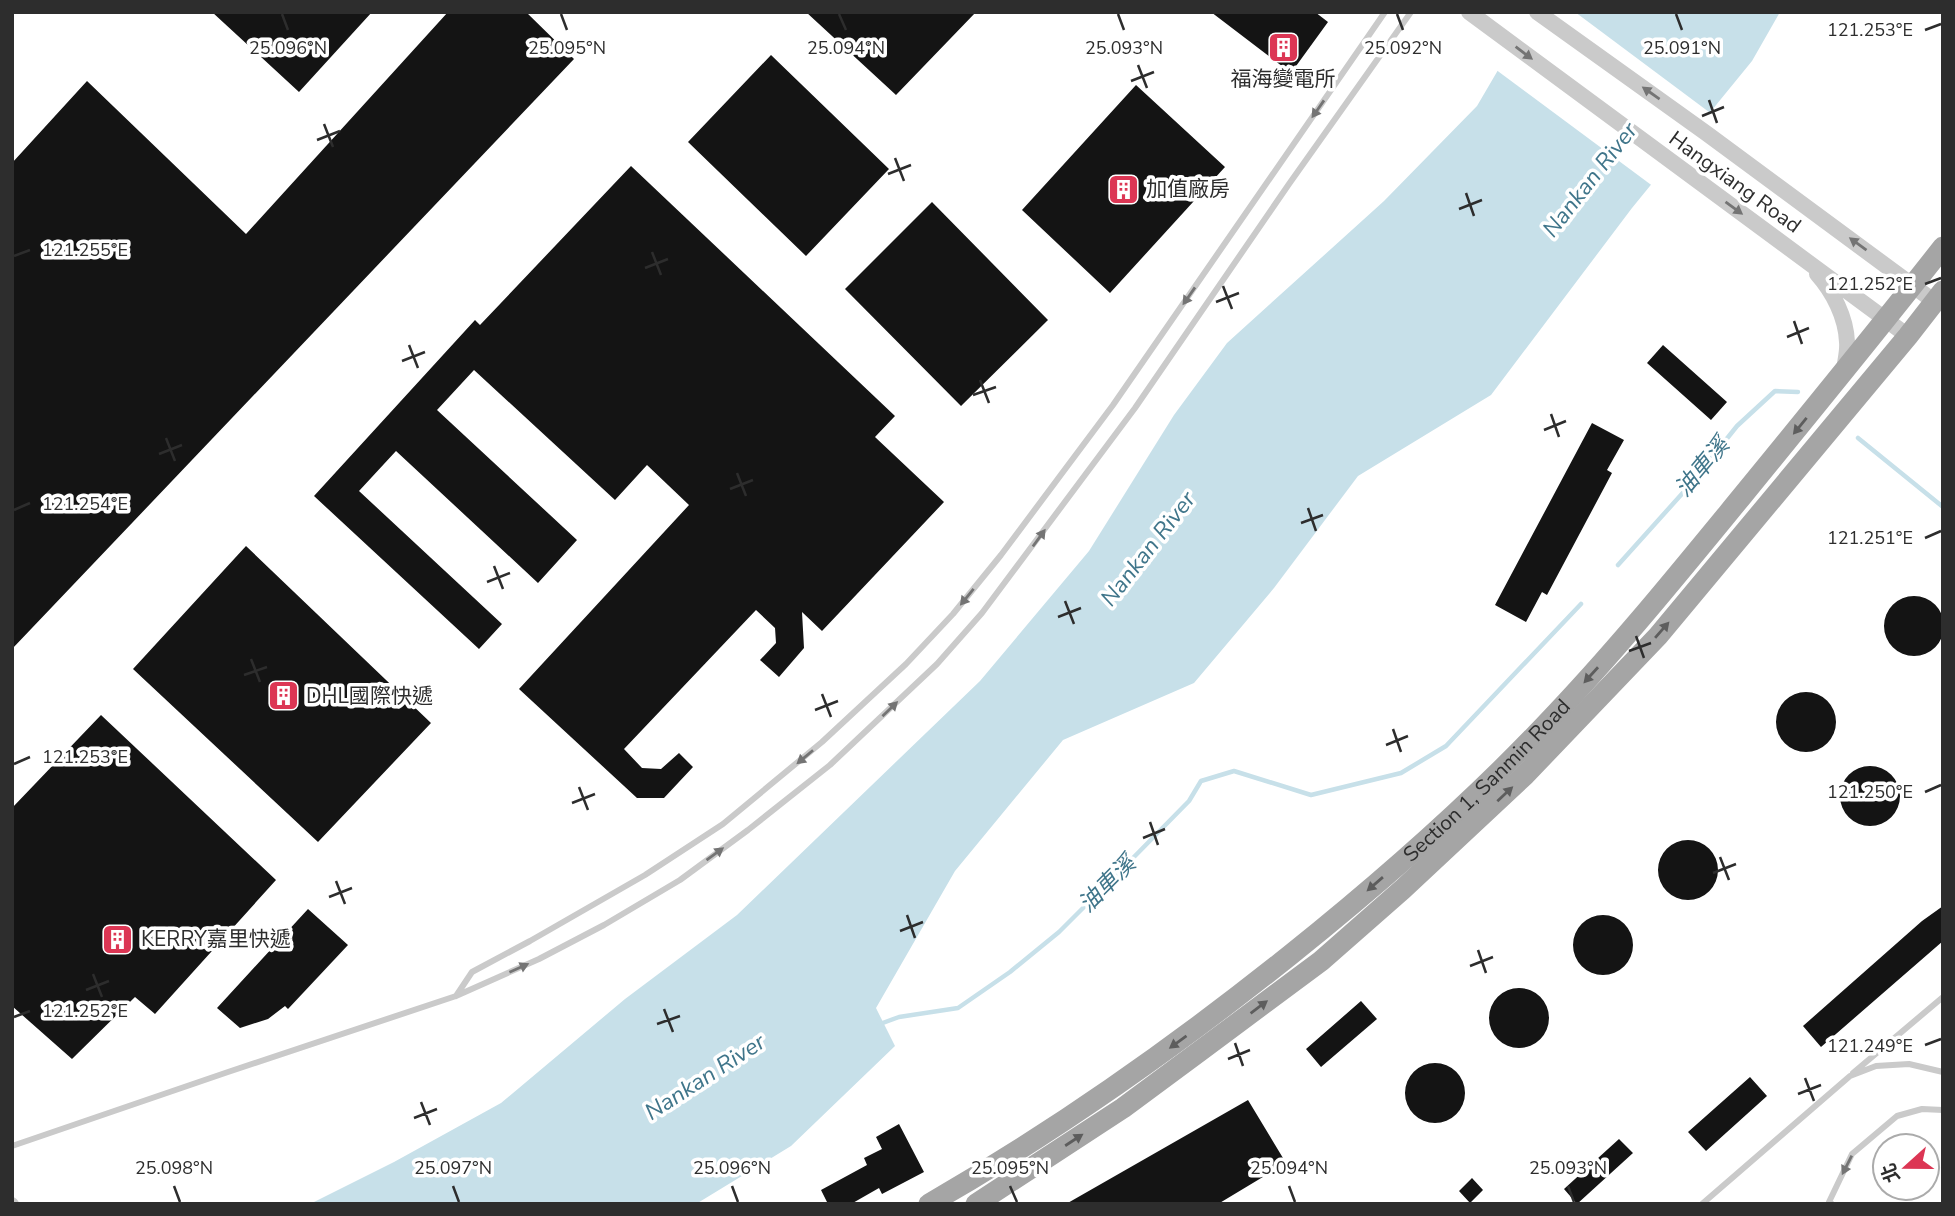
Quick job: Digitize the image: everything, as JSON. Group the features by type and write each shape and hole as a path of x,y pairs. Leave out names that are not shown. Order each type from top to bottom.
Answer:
{"main road":[{"name":"Section 1, Sanmin Road","path":"929,1204 1101,1096 1212,1017 1332,921 1444,825 1545,725 1638,623 1943,247"},
{"name":"Section 1, Sanmin Road","path":"976,1204 1123,1108 1321,961 1404,889 1525,775 1658,636 1939,296"}],"street":[{"name":"Hangxiang Road","path":"1469,12 1908,336"},
{"name":"Hangxiang Road","path":"1537,12 1913,285 1939,296"},
{"path":"1804,259 1827,285 1841,313 1848,342 1843,373"}],"lane":[{"path":"457,996 472,972 633,881 723,824 822,742 906,664 953,614 1001,555 1113,405 1385,12"},
{"path":"12,1146 457,996 539,959 604,925 680,880 830,765 937,664 982,613 1135,408 1411,12"},
{"path":"1702,1204 1943,997"},
{"path":"1850,1076 1876,1066 1909,1065 1943,1072"},
{"path":"1832,1204 1829,1202 1852,1154 1879,1130 1897,1116 1922,1109 1943,1110"}],"water":[{"name":"Nankan River","path":"1532,12 1780,12 1752,61 1632,208 1491,395 1358,476 1274,588 1194,683 1063,740 955,871 876,1008 895,1046 791,1146 696,1204 310,1204 394,1162 501,1103 625,999 737,915 980,681 1089,551 1174,415 1227,343 1384,201 1477,106"}],"pier":[{"path":"1528,12 1575,12 1713,115 1654,187 1495,69"}],"building":[{"path":"212,12 372,12 299,92"},
{"path":"448,12 526,12 574,59 12,649 12,163 87,81 246,234"},
{"path":"806,12 976,12 896,95"},
{"name":"福海變電所","path":"1211,12 1315,12 1328,22 1291,73"},
{"path":"771,55 889,169 806,256 688,142"},
{"name":"加值廠房","path":"1136,85 1225,167 1110,293 1022,210"},
{"path":"631,166 895,416 875,437 944,502 822,631 802,612 804,648 779,677 760,660 776,643 775,628 756,610 624,749 642,768 661,769 679,753 693,767 664,798 637,798 519,689 689,505 647,465 615,500 474,370 437,410 577,540 538,583 396,451 359,491 502,624 479,649 314,496 475,320 480,325"},
{"path":"932,202 1048,320 961,406 845,289"},
{"path":"1663,345 1727,402 1711,420 1647,363"},
{"path":"1592,423 1624,440 1607,470 1612,473 1547,595 1542,592 1526,622 1495,605"},
{"name":"DHL國際快遞","path":"246,546 431,723 318,842 133,669"},
{"path":"1914,596 1931,601 1939,609 1944,626 1939,643 1931,651 1914,656 1897,651 1889,643 1884,626 1889,609 1897,601"},
{"path":"1800,692 1812,692 1831,705 1836,722 1834,734 1823,747 1812,752 1800,752 1781,739 1776,728 1776,716 1789,697"},
{"name":"KERRY嘉里快遞","path":"101,715 276,880 155,1014 135,997 72,1059 12,1006 12,808"},
{"path":"1864,766 1876,766 1895,779 1900,796 1898,808 1887,821 1876,826 1864,826 1845,813 1840,802 1840,790 1853,771"},
{"path":"1682,840 1694,840 1713,853 1718,870 1716,882 1705,895 1694,900 1682,900 1663,887 1658,876 1658,864 1671,845"},
{"path":"1943,906 1943,941 1821,1047 1803,1026 1922,921"},
{"path":"308,909 348,945 288,1009 285,1006 268,1019 240,1028 217,1008"},
{"path":"1597,915 1609,915 1628,928 1633,945 1631,957 1620,970 1609,975 1597,975 1578,962 1573,951 1573,939 1586,920"},
{"path":"1513,988 1525,988 1544,1001 1549,1018 1547,1030 1536,1043 1525,1048 1513,1048 1494,1035 1489,1024 1489,1012 1502,993"},
{"path":"1361,1001 1377,1019 1321,1067 1306,1049"},
{"path":"1429,1063 1441,1063 1460,1076 1465,1093 1463,1105 1452,1118 1441,1123 1429,1123 1410,1110 1405,1099 1405,1087 1418,1068"},
{"path":"1750,1077 1767,1096 1706,1151 1688,1132"},
{"path":"1248,1100 1286,1163 1218,1204 1066,1204"},
{"path":"899,1124 924,1172 882,1194 879,1188 851,1204 828,1204 821,1190 867,1165 864,1158 882,1149 876,1137"},
{"path":"1619,1139 1633,1153 1577,1204 1564,1189"},
{"path":"1472,1178 1483,1190 1470,1203 1459,1191"}],"waterway":[{"name":"油車溪","path":"1618,565 1689,486 1737,426 1775,391 1798,392"},
{"name":"油車溪","path":"1858,438 1943,507"},
{"name":"油車溪","path":"880,1024 899,1017 958,1008 1010,972 1059,932 1189,801 1201,781 1234,771 1311,795 1401,773 1446,746 1581,604"}],"place":[{"name":"福海變電所","path":"1283,47"},
{"name":"加值廠房","path":"1123,189"},
{"name":"DHL國際快遞","path":"283,696"},
{"name":"KERRY嘉里快遞","path":"118,939"}]}
